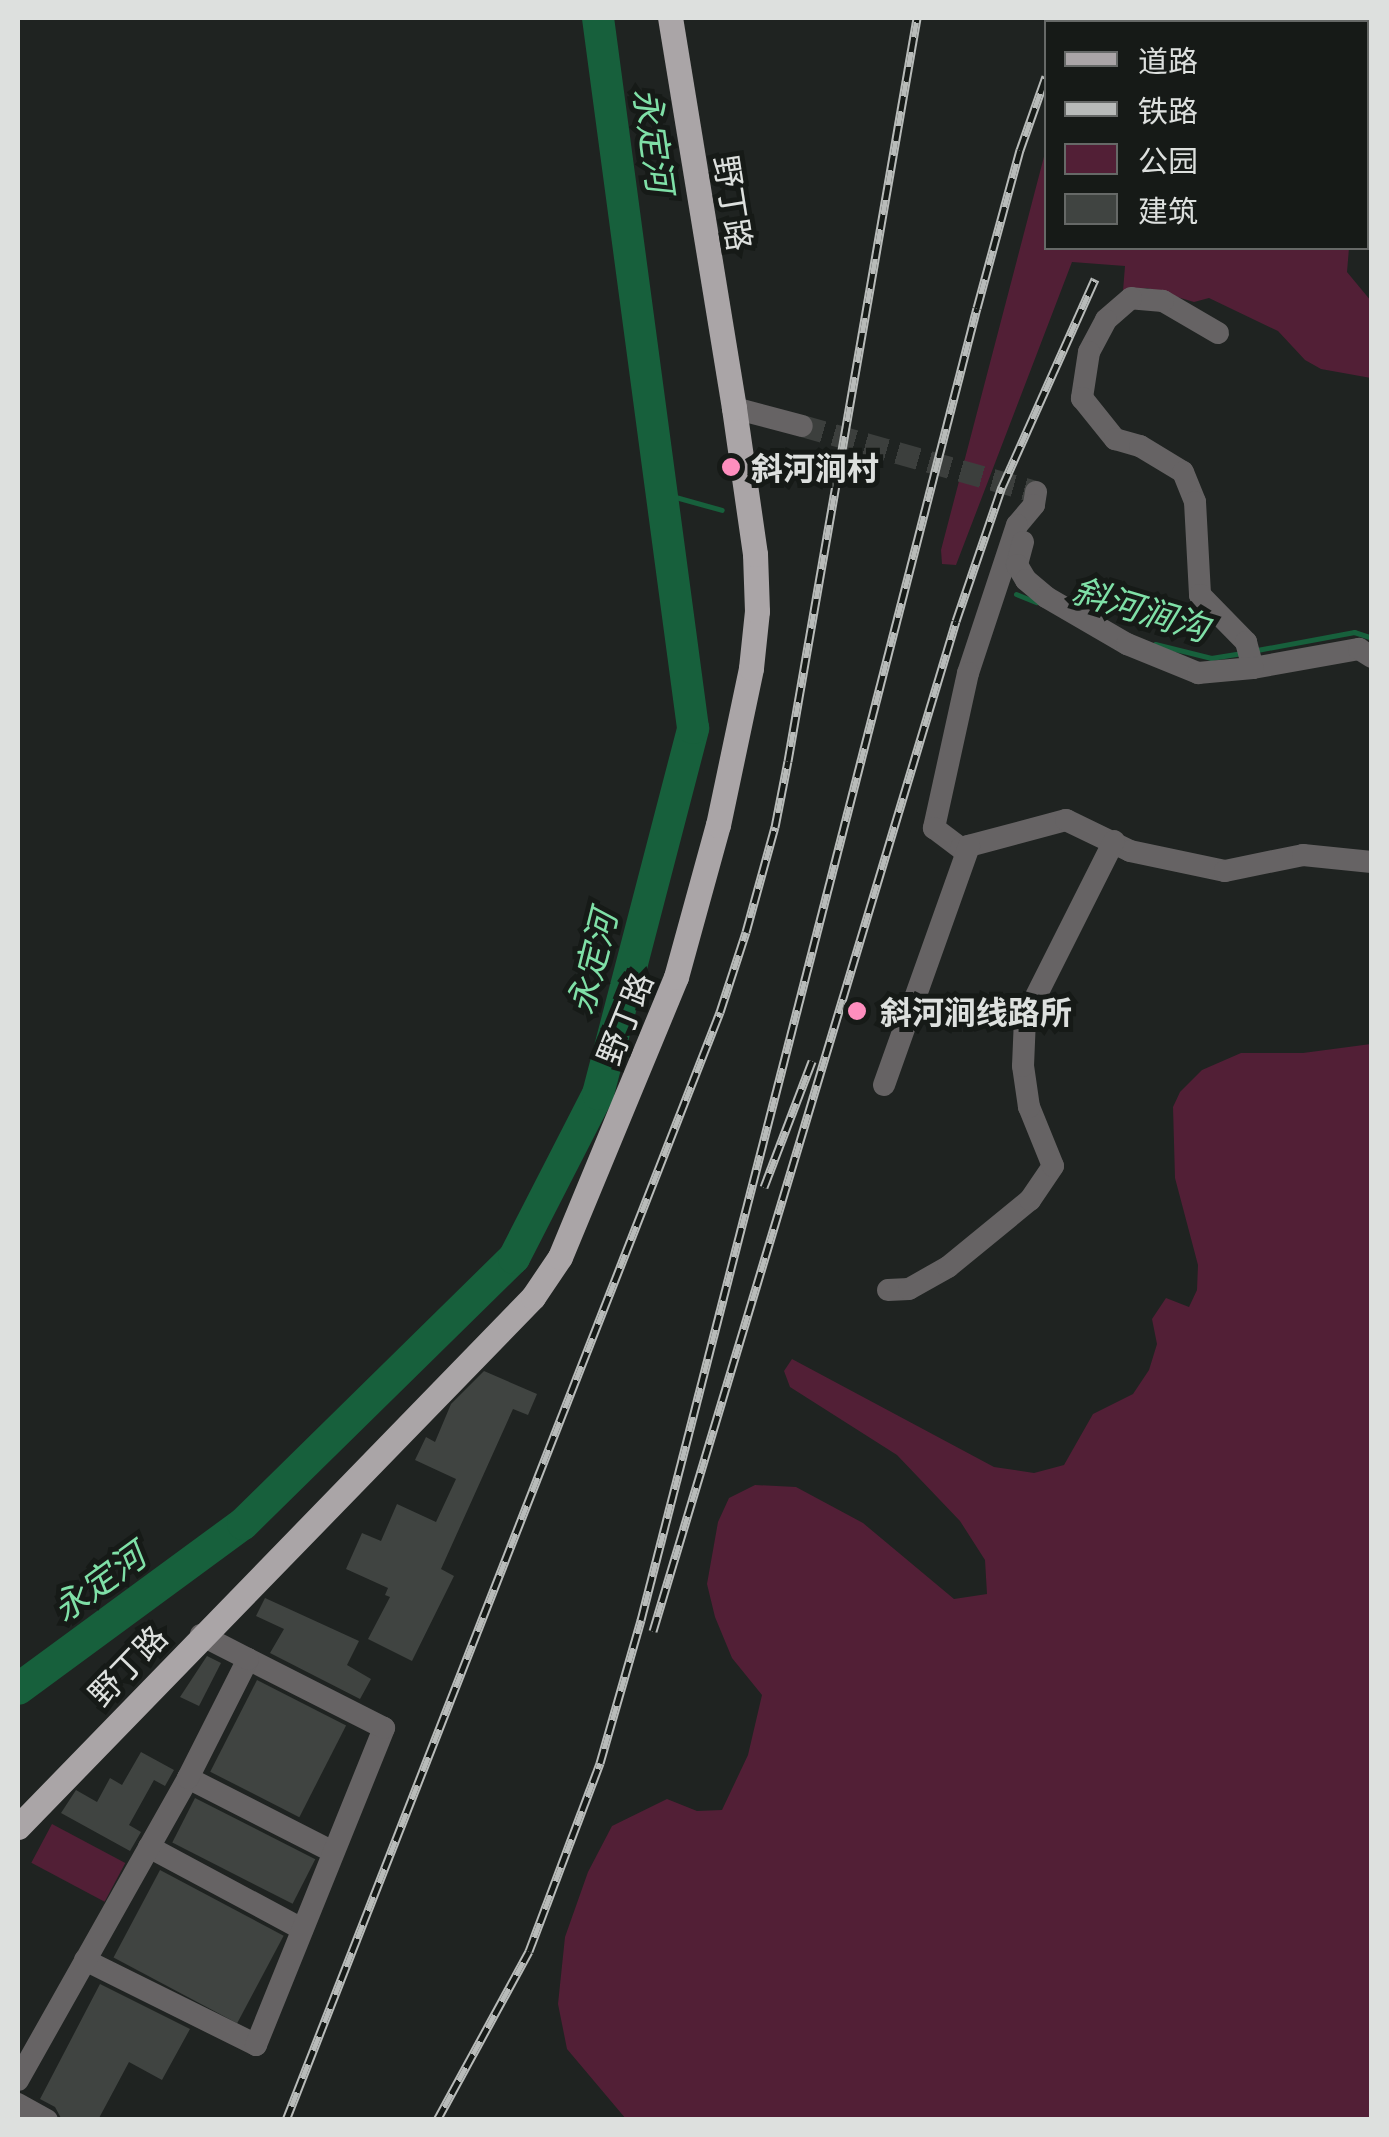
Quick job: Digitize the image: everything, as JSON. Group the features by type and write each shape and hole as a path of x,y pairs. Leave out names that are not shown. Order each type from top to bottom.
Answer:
{"main road":[{"name":"野丁路","path":"18,1827 201,1634 503,1333 560,1256 676,977 718,825 751,668 756,611 754,554 734,408 670,18"}],"street":[{"path":"1218,333 1163,301 1131,298 1106,320 1089,352 1082,398 1115,439 1140,446 1183,472 1196,502 1200,595 1250,656"},
{"path":"734,408 802,426"},
{"path":"1372,657 1359,649 1250,656 1198,673 1113,636 1026,580 1017,565 1035,499 1017,525 968,673 934,828 961,848 1066,820 1130,851 1225,871 1303,855 1372,862"},
{"path":"888,1290 909,1289 948,1267 1030,1200 1053,1166 1030,1107 1022,1066 1025,1018 1114,841"},
{"path":"884,1085 969,846"},
{"path":"85,1960 256,2045 384,1728 201,1634"},
{"path":"18,2080 188,1778 248,1659"},
{"path":"188,1778 333,1852"},
{"path":"149,1847 302,1929"},
{"path":"18,2104 47,2120"}],"green space":[{"path":"1371,18 1372,184 1369,20 1264,20"},
{"path":"1044,157 1044,250 1349,250 1347,272 1371,301 1371,378 1321,369 1305,360 1278,331 1209,298 1194,302 1147,288 1123,291 1125,266 1072,262 956,565 942,564 941,550"},
{"path":"1371,1044 1371,2119 626,2119 567,2049 558,2004 565,1937 588,1872 612,1826 667,1799 697,1811 722,1810 748,1755 762,1695 732,1658 707,1584 718,1522 729,1498 755,1485 796,1487 863,1523 954,1599 987,1594 985,1560 960,1521 897,1455 790,1387 784,1371 792,1359 994,1467 1034,1473 1064,1465 1093,1414 1133,1394 1149,1370 1157,1344 1152,1319 1166,1298 1189,1307 1197,1290 1198,1265 1175,1178 1173,1107 1180,1092 1202,1070 1241,1053 1303,1053"},
{"path":"52,1824 125,1863 105,1902 31,1863"}],"building":[{"path":"484,1371 537,1394 528,1415 513,1409 441,1569 454,1576 412,1661 368,1639 390,1597 385,1595 388,1588 346,1569 362,1533 381,1541 397,1504 436,1522 456,1479 415,1460 426,1437 435,1442 451,1404"},
{"path":"265,1598 359,1641 347,1665 371,1679 360,1699 270,1653 284,1629 256,1616"},
{"path":"207,1656 221,1663 199,1706 180,1697"},
{"path":"257,1680 346,1725 299,1817 210,1772"},
{"path":"141,1752 174,1770 165,1786 154,1780 129,1825 141,1832 130,1851 61,1813 76,1790 97,1802 110,1778 122,1785"},
{"path":"195,1798 315,1859 293,1904 172,1843"},
{"path":"160,1870 284,1936 237,2023 114,1957"},
{"path":"100,1984 190,2029 162,2080 129,2062 98,2120 62,2120 55,2107 40,2099"}],"waterway":[{"name":"永定河","path":"18,1689 243,1524 514,1258 598,1094 693,728 598,18"},
{"name":"斜河涧沟","path":"661,493 722,510"},
{"name":"斜河涧沟","path":"1016,594 1036,602"},
{"name":"斜河涧沟","path":"1257,650 1354,632 1372,638"},
{"name":"斜河涧沟","path":"1155,644 1211,658 1241,653"}],"tunnel":[{"path":"802,426 1036,492"}],"railway":[{"path":"286,2120 720,1012 746,932 775,827 788,761 917,18"},
{"path":"437,2120 529,1951 600,1763 641,1620 977,308 1020,150 1044,82"},
{"path":"653,1631 956,621 1002,487 1095,279"},
{"path":"764,1187 812,1061"}],"place":[{"name":"斜河涧村","path":"731,467"},
{"name":"斜河涧线路所","path":"857,1011"}]}
